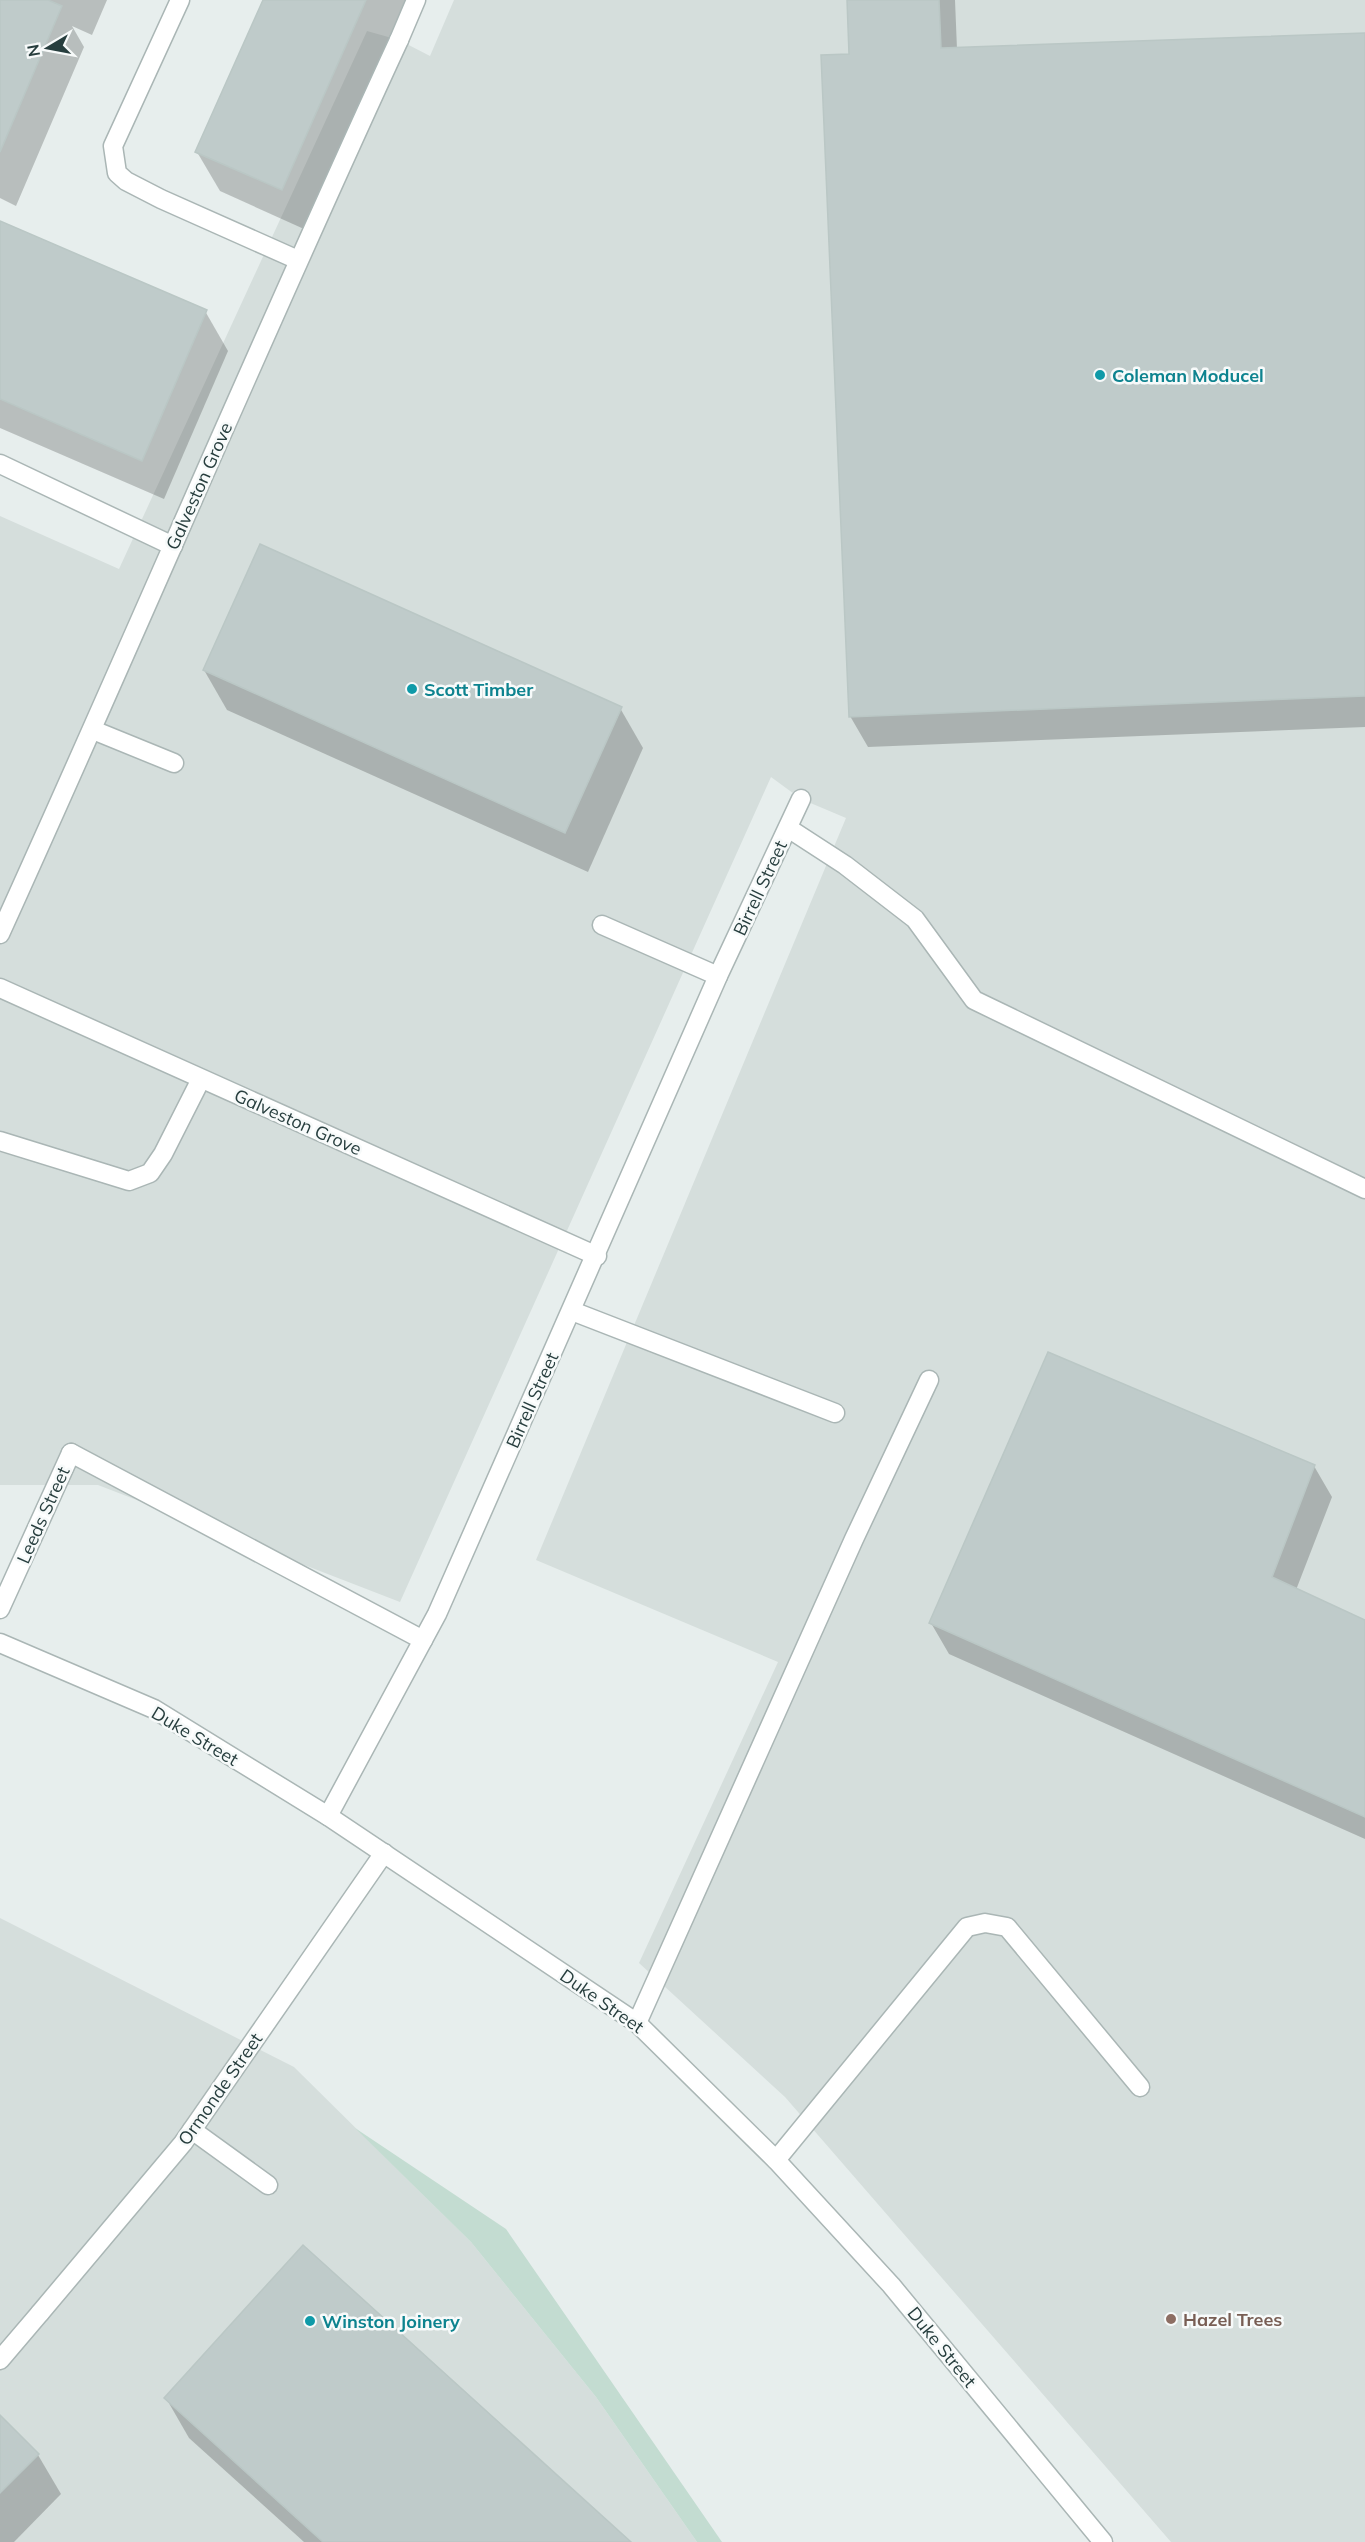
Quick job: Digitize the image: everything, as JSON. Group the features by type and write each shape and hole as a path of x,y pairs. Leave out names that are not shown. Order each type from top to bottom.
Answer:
{"street":[{"path":"180,0 113,146 117,173 126,181 160,199 297,260"},
{"name":"Galveston Grove","path":"0,934 93,730 297,260 416,0"},
{"path":"0,464 172,546"},
{"path":"93,730 174,763"},
{"name":"Birrell Street","path":"328,1816 442,1603 597,1256 718,976 801,799"},
{"path":"788,828 845,865 915,919 974,1000 1365,1189"},
{"path":"602,925 718,976"},
{"name":"Galveston Grove","path":"0,988 597,1256"},
{"path":"0,1141 129,1181 150,1173 163,1154 201,1079"},
{"path":"572,1311 834,1413"},
{"path":"637,2023 854,1539 929,1380"},
{"name":"Leeds Street","path":"0,1609 71,1453 423,1640"},
{"name":"Duke Street","path":"0,1643 154,1709 328,1816 637,2023 776,2160 891,2285 1103,2542"},
{"name":"Ormonde Street","path":"0,2360 192,2130 384,1853"},
{"path":"776,2160 967,1927 985,1923 1007,1927 1140,2087"},
{"path":"192,2130 268,2185"}],"shaded area":[{"path":"454,0 1365,0 1365,2542 1171,2542 785,2097 639,1963 778,1662 536,1560 846,818 801,799 771,777 400,1602 98,1485 0,1485 0,516 119,569 367,31 399,40 430,56"},
{"path":"0,1918 294,2067 471,2242 596,2397 697,2542 0,2542"}],"green space":[{"path":"355,2128 506,2229 722,2542 697,2542 596,2397 471,2242"}],"building":[{"path":"0,0 48,0 62,6 0,152"},
{"path":"263,0 366,0 282,190 195,152"},
{"name":"Coleman Moducel","path":"847,0 939,0 941,48 1365,33 1365,696 849,717 821,55 849,54"},
{"path":"0,221 207,310 142,461 0,399"},
{"name":"Scott Timber","path":"260,544 622,707 565,833 203,670"},
{"path":"1048,1352 1315,1465 1272,1577 1365,1620 1365,1817 929,1623"},
{"name":"Winston Joinery","path":"303,2245 631,2542 323,2542 164,2398"},
{"path":"0,2415 39,2454 0,2493"}],"place":[{"name":"Coleman Moducel","path":"1100,375"},
{"name":"Scott Timber","path":"412,689"},
{"name":"Hazel Trees","path":"1171,2319"},
{"name":"Winston Joinery","path":"310,2321"}]}
